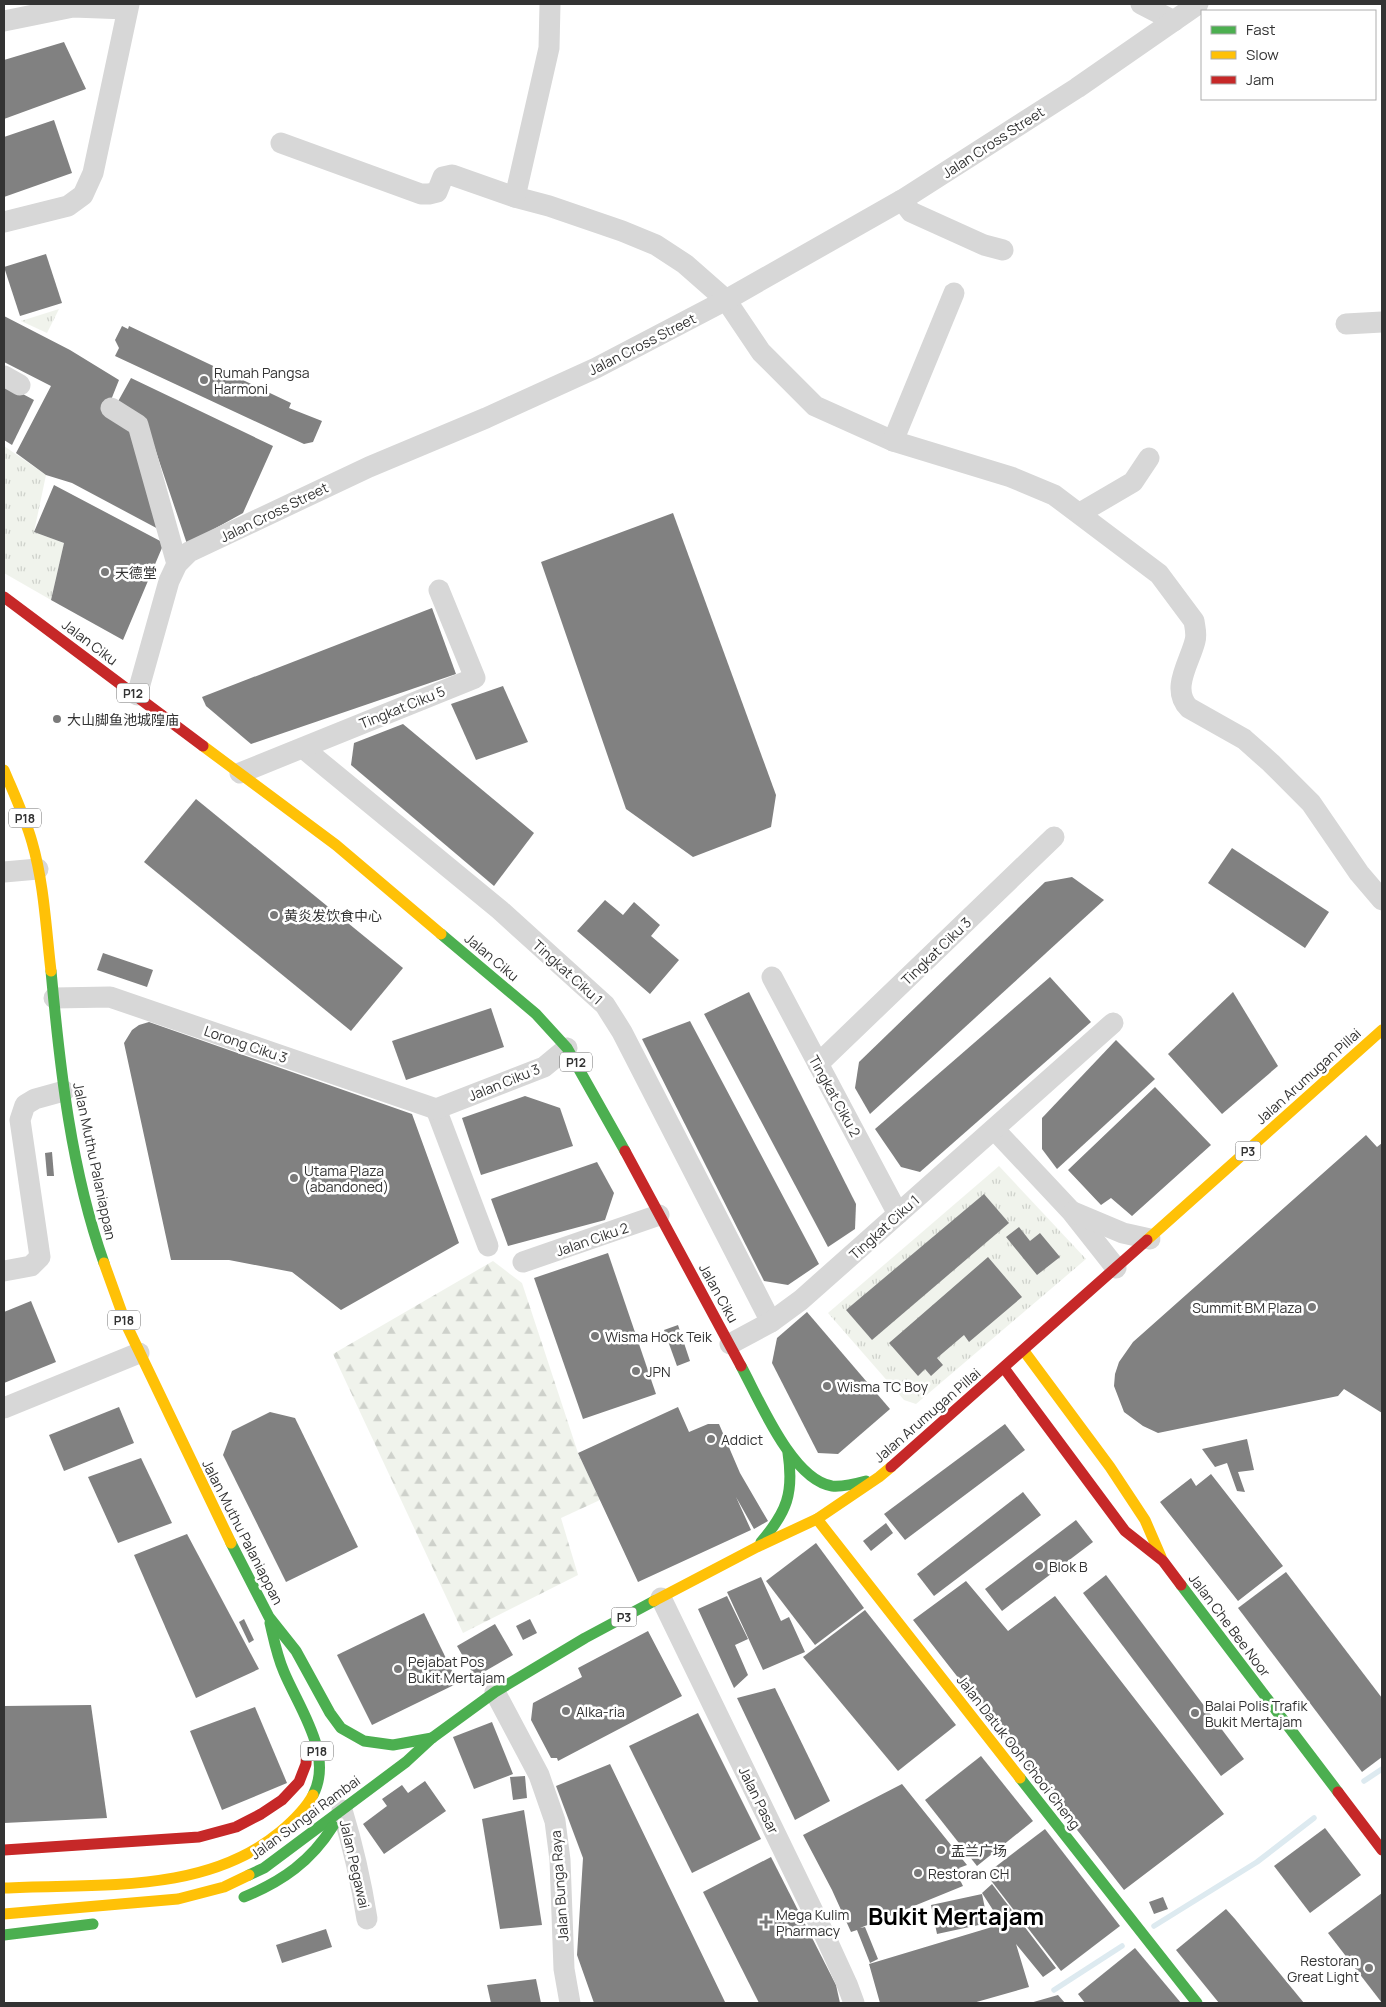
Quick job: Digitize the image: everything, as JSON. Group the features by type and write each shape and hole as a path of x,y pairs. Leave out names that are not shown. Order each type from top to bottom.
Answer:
{"main road":[{"name":"P12","path":"4,597 27,613"},
{"path":"4,606 27,613"},
{"name":"Jalan Ciku","path":"27,613 336,845 536,1014 567,1048 582,1071 788,1453"},
{"name":"Jalan Muthu Palaniappan","path":"4,770 27,824 33,844 45,915 64,1091 94,1234 126,1324 213,1508 269,1617 296,1651 330,1713 342,1728 353,1737 364,1742 393,1745 432,1738"},
{"name":"Jalan Arumugan Pillai","path":"432,1738 495,1692 585,1638 757,1547 817,1518 879,1477 1024,1351 1382,1030"},
{"name":"Jalan Che Bee Noor","path":"1024,1351 1110,1467 1140,1512 1163,1561 1382,1850"},
{"name":"Jalan Che Bee Noor","path":"1004,1368 1126,1531 1163,1561"},
{"path":"788,1453 803,1470 824,1485 837,1488 879,1477"},
{"path":"757,1547 778,1522 789,1500 792,1473 788,1453"},
{"name":"Jalan Datuk Ooh Chooi Cheng","path":"817,1518 1197,2003"},
{"name":"Jalan Muthu Palaniappan","path":"242,1858 264,1845 299,1815 316,1790 320,1772 318,1753 309,1726 278,1658 269,1617"},
{"path":"4,1850 199,1837 236,1827 282,1800 299,1782 306,1764 309,1726"},
{"name":"Jalan Sungai Rambai","path":"4,1914 178,1899 224,1887 264,1868 406,1762 432,1738"},
{"path":"236,1899 259,1891 286,1878 311,1858 326,1839 342,1810"},
{"name":"Jalan Sungai Rambai","path":"4,1888 155,1880 192,1875 242,1858"},
{"path":"4,1935 108,1922"}],"street":[{"path":"515,197 549,48 550,4"},
{"path":"1141,4 1174,21"},
{"name":"Jalan Cross Street","path":"136,695 164,594 177,564 189,552 369,467 486,418 596,368 726,300 902,200 1077,88 1198,4"},
{"path":"4,22 73,8 128,6 94,172 83,195 68,206 4,222"},
{"path":"281,143 421,194 437,192 444,177 452,175 622,231 656,245 685,264 726,300 761,352 815,406 893,441 1010,477 1054,495 1080,513 1093,526 1160,574 1194,621 1195,639 1180,683 1184,703 1189,708 1244,739 1284,776 1311,803 1359,873 1382,900"},
{"path":"902,200 911,212 984,245 1003,250"},
{"path":"893,441 954,293"},
{"path":"1346,324 1382,322"},
{"path":"111,408 138,425 177,564"},
{"path":"1080,513 1133,482 1149,458"},
{"name":"Tingkat Ciku 5","path":"240,772 475,678 439,590"},
{"name":"Tingkat Ciku 1","path":"303,748 500,910 605,1006 622,1032 771,1322"},
{"name":"Tingkat Ciku 3","path":"818,1064 1054,838"},
{"path":"4,872 38,869"},
{"name":"Tingkat Ciku 2","path":"772,977 898,1214"},
{"name":"Lorong Ciku 3","path":"54,998 110,997 436,1109"},
{"name":"Tingkat Ciku 1","path":"730,1344 771,1322 801,1300 1114,1023"},
{"name":"Jalan Ciku 3","path":"436,1109 544,1067 567,1048"},
{"path":"4,1271 31,1266 40,1257 20,1120 25,1105 35,1099 64,1091"},
{"path":"436,1109 488,1246"},
{"path":"994,1129 1071,1211 1116,1268"},
{"path":"1071,1211 1123,1233 1150,1239"},
{"name":"Jalan Ciku 2","path":"524,1262 660,1215"},
{"path":"4,1408 139,1353"},
{"name":"Jalan Pasar","path":"661,1598 825,1936 854,2003"},
{"name":"Jalan Bunga Raya","path":"495,1692 539,1775 555,1821 560,1860 564,1969 570,2003"},
{"name":"Jalan Pegawai","path":"342,1810 360,1878 367,1918"}],"green space":[{"path":"59,309 47,333 21,321"},
{"path":"4,446 46,475 34,532 64,543 51,600 4,573"},
{"path":"999,1166 1086,1259 916,1404 904,1400 828,1313"},
{"path":"493,1261 522,1283 578,1453 600,1500 561,1518 578,1575 463,1633 333,1354"}],"building":[{"path":"64,42 86,89 4,119 4,60"},
{"path":"54,120 72,173 4,197 4,137"},
{"path":"46,254 62,303 20,316 4,267"},
{"path":"4,316 70,350 119,380 105,415 130,429 162,531 72,483 46,475 16,453 51,386 4,362"},
{"name":"Rumah Pangsa Harmoni","path":"122,326 128,329 129,326 291,403 289,408 322,421 313,442 304,444 115,356 119,348 115,340"},
{"path":"131,378 273,446 243,513 187,544 145,419 116,405"},
{"path":"4,384 34,400 12,445 4,440"},
{"name":"天德堂","path":"54,485 164,543 123,640 51,600 64,543 34,532"},
{"path":"673,513 776,795 771,827 693,857 626,809 541,562"},
{"path":"432,608 456,674 251,744 206,706 202,697"},
{"path":"503,686 528,742 476,760 451,704"},
{"path":"403,724 534,833 494,886 351,765 354,743"},
{"name":"黄炎发饮食中心","path":"196,799 403,968 351,1031 144,862"},
{"path":"1232,848 1329,912 1305,948 1208,883"},
{"path":"1072,877 1104,900 870,1114 855,1088 859,1062 1045,882"},
{"path":"605,900 623,915 634,902 660,925 651,936 679,960 650,994 577,931"},
{"path":"103,953 153,970 147,987 97,970"},
{"path":"1050,977 1091,1022 920,1172 901,1167 875,1129"},
{"path":"749,992 856,1204 855,1229 828,1247 704,1014"},
{"path":"1233,992 1278,1066 1222,1114 1168,1054"},
{"path":"491,1008 504,1047 406,1080 392,1041"},
{"path":"690,1021 819,1264 788,1285 764,1281 642,1039"},
{"name":"Utama Plaza (abandoned)","path":"149,1022 412,1114 459,1243 341,1310 292,1272 229,1260 171,1260 124,1043 132,1030 139,1025"},
{"path":"1116,1040 1155,1079 1057,1169 1042,1149 1042,1118"},
{"path":"1155,1087 1211,1145 1132,1216 1111,1198 1101,1205 1068,1170"},
{"path":"525,1096 560,1108 573,1146 481,1175 462,1118"},
{"name":"Summit BM Plaza","path":"1366,1135 1377,1147 1382,1143 1382,1413 1344,1389 1338,1396 1158,1433 1143,1426 1124,1412 1114,1386 1115,1374 1119,1362 1133,1342"},
{"path":"52,1152 54,1176 47,1176 45,1153"},
{"path":"597,1162 614,1193 605,1220 508,1246 491,1199"},
{"path":"984,1194 1009,1223 872,1340 846,1310"},
{"path":"1019,1227 1030,1241 1040,1233 1060,1257 1037,1275 1006,1237"},
{"name":"Wisma Hock Teik","path":"608,1253 656,1394 583,1419 534,1278"},
{"path":"988,1257 1022,1297 969,1342 964,1335 937,1358 943,1365 931,1376 925,1369 918,1376 889,1343"},
{"path":"31,1301 56,1362 4,1383 4,1312"},
{"name":"Wisma TC Boy","path":"807,1312 890,1409 838,1454 818,1453 772,1363 777,1338"},
{"path":"678,1325 690,1361 677,1366 664,1330"},
{"path":"119,1407 134,1443 64,1471 49,1435"},
{"path":"678,1407 689,1432 708,1424 719,1424 740,1473 768,1521 754,1529 736,1497 751,1530 638,1582 578,1453"},
{"path":"270,1412 295,1418 358,1547 286,1582 223,1455 232,1431"},
{"path":"1005,1424 1025,1450 905,1540 884,1514"},
{"path":"1247,1439 1254,1470 1238,1472 1245,1492 1237,1491 1227,1463 1215,1467 1202,1449"},
{"path":"141,1458 172,1523 118,1543 88,1477"},
{"path":"1211,1474 1283,1566 1238,1601 1160,1502 1191,1478 1196,1486"},
{"path":"1023,1492 1041,1515 934,1596 917,1574"},
{"name":"Blok B","path":"1076,1520 1093,1542 1002,1611 985,1589"},
{"path":"886,1523 893,1533 871,1551 863,1541"},
{"path":"187,1534 259,1669 196,1698 134,1555"},
{"path":"816,1543 864,1608 815,1645 766,1581"},
{"path":"1286,1572 1382,1698 1382,1757 1362,1772 1238,1608"},
{"path":"1106,1575 1244,1759 1221,1776 1083,1593"},
{"path":"761,1577 781,1621 789,1617 805,1652 763,1670 727,1592"},
{"path":"966,1581 1008,1631 1055,1596 1224,1814 1124,1890 913,1620"},
{"path":"727,1596 748,1639 735,1645 748,1675 734,1688 698,1609"},
{"path":"865,1610 956,1725 898,1771 803,1657"},
{"name":"Pejabat Pos Bukit Mertajam","path":"424,1613 458,1683 372,1725 337,1655"},
{"path":"244,1619 254,1640 249,1643 239,1622"},
{"path":"530,1619 537,1633 523,1640 516,1626"},
{"path":"495,1624 513,1655 475,1677 457,1646"},
{"path":"648,1631 682,1696 558,1761 557,1758 551,1758 531,1720 533,1703 582,1677 578,1668"},
{"path":"775,1688 830,1801 795,1820 737,1698"},
{"path":"91,1705 107,1818 4,1823 4,1706"},
{"path":"255,1707 287,1783 222,1810 190,1731"},
{"path":"698,1713 761,1839 692,1873 629,1746"},
{"path":"492,1722 513,1774 474,1789 453,1737"},
{"path":"981,1756 1033,1821 977,1866 925,1800"},
{"path":"610,1764 725,2002 594,2003 577,1955 583,1858 556,1786"},
{"path":"525,1776 527,1798 513,1800 510,1777"},
{"path":"425,1781 446,1811 384,1854 363,1824 387,1806 382,1799 402,1785 408,1793"},
{"path":"902,1784 967,1865 959,1868 962,1874 958,1876 963,1886 860,1928 865,1927 878,1959 870,1963 857,1930 851,1932 832,1890 803,1835"},
{"path":"524,1810 542,1925 500,1929 482,1819"},
{"path":"1325,1828 1361,1875 1310,1913 1274,1866"},
{"path":"1045,1829 1120,1926 1061,1971 986,1874"},
{"path":"771,1857 836,1985 840,2003 759,2003 703,1892"},
{"path":"992,1884 1056,1968 1043,1977 1016,1944 1029,1987 973,2003 880,2003 869,1964 1002,1924 982,1893"},
{"name":"Restoran Great Light","path":"1382,1893 1382,2003 1328,1933"},
{"path":"982,1894 988,1923 937,1934 931,1905","holes":["958,1910 960,1919 952,1920 950,1912"]},
{"path":"1163,1897 1168,1909 1154,1914 1149,1902"},
{"path":"1226,1909 1304,2003 1219,2003 1176,1950"},
{"path":"326,1929 332,1947 282,1963 276,1945"},
{"path":"1135,1948 1181,2003 1085,2003 1078,1994"},
{"path":"536,1979 541,2003 491,2003 487,1985"},
{"path":"1058,1995 1065,2003 1030,2003"}],"waterway":[{"path":"1364,1781 1382,1769"},
{"path":"1154,1926 1257,1862 1314,1818"},
{"path":"1054,1990 1122,1946"}],"traffic: fast":[{"path":"441,934 536,1014 567,1048 625,1151"},
{"path":"51,971 68,1119 83,1192 104,1263"},
{"path":"741,1366 778,1436 803,1469 817,1480 832,1486 845,1486 866,1481"},
{"path":"761,1542 783,1511 790,1480 788,1453"},
{"path":"231,1543 269,1617 296,1651 330,1713 341,1728 364,1741 393,1745 432,1738"},
{"path":"1181,1585 1338,1792"},
{"path":"249,1875 264,1868 406,1762 432,1738 495,1692 585,1638 654,1601"},
{"path":"270,1623 282,1666 312,1732 317,1748 318,1780 313,1795"},
{"path":"1020,1778 1197,2003"},
{"path":"244,1897 271,1884 295,1869 315,1850 333,1826"},
{"path":"4,1935 93,1924"}],"traffic: slow":[{"path":"203,746 336,845 441,934"},
{"path":"4,770 26,824 36,858 44,906 51,971"},
{"path":"1147,1240 1382,1030"},
{"path":"104,1263 126,1324 231,1543"},
{"path":"1024,1351 1110,1467 1145,1520 1161,1557"},
{"path":"654,1601 757,1547 817,1519 891,1467"},
{"path":"817,1519 1020,1778"},
{"path":"4,1888 148,1882 184,1876 218,1867 250,1852 280,1832 298,1815 313,1795"},
{"path":"4,1914 178,1899 224,1887 249,1875"}],"traffic: jam":[{"path":"4,597 203,746"},
{"path":"625,1151 741,1366"},
{"path":"891,1467 1147,1240"},
{"path":"1004,1368 1125,1531 1163,1561 1181,1585"},
{"path":"4,1850 199,1837 236,1827 282,1800 299,1782 306,1764 307,1747"},
{"path":"1338,1792 1382,1850"}],"place":[{"name":"Rumah Pangsa Harmoni","path":"204,380"},
{"name":"天德堂","path":"105,572"},
{"name":"大山脚鱼池城隍庙","path":"57,719"},
{"name":"黄炎发饮食中心","path":"274,915"},
{"name":"Utama Plaza (abandoned)","path":"294,1178"},
{"name":"Summit BM Plaza","path":"1312,1307"},
{"name":"Wisma Hock Teik","path":"595,1336"},
{"name":"JPN","path":"636,1371"},
{"name":"Wisma TC Boy","path":"827,1386"},
{"name":"Addict","path":"711,1439"},
{"name":"Blok B","path":"1039,1566"},
{"name":"Pejabat Pos Bukit Mertajam","path":"398,1669"},
{"name":"Alka-ria","path":"566,1711"},
{"name":"Balai Polis Trafik Bukit Mertajam","path":"1195,1713"},
{"name":"盂兰广场","path":"941,1850"},
{"name":"Restoran CH","path":"918,1873"},
{"name":"Mega Kulim Pharmacy","path":"766,1922"},
{"name":"Restoran Great Light","path":"1369,1968"}],"district":[{"name":"Bukit Mertajam","path":"956,1915"}]}
